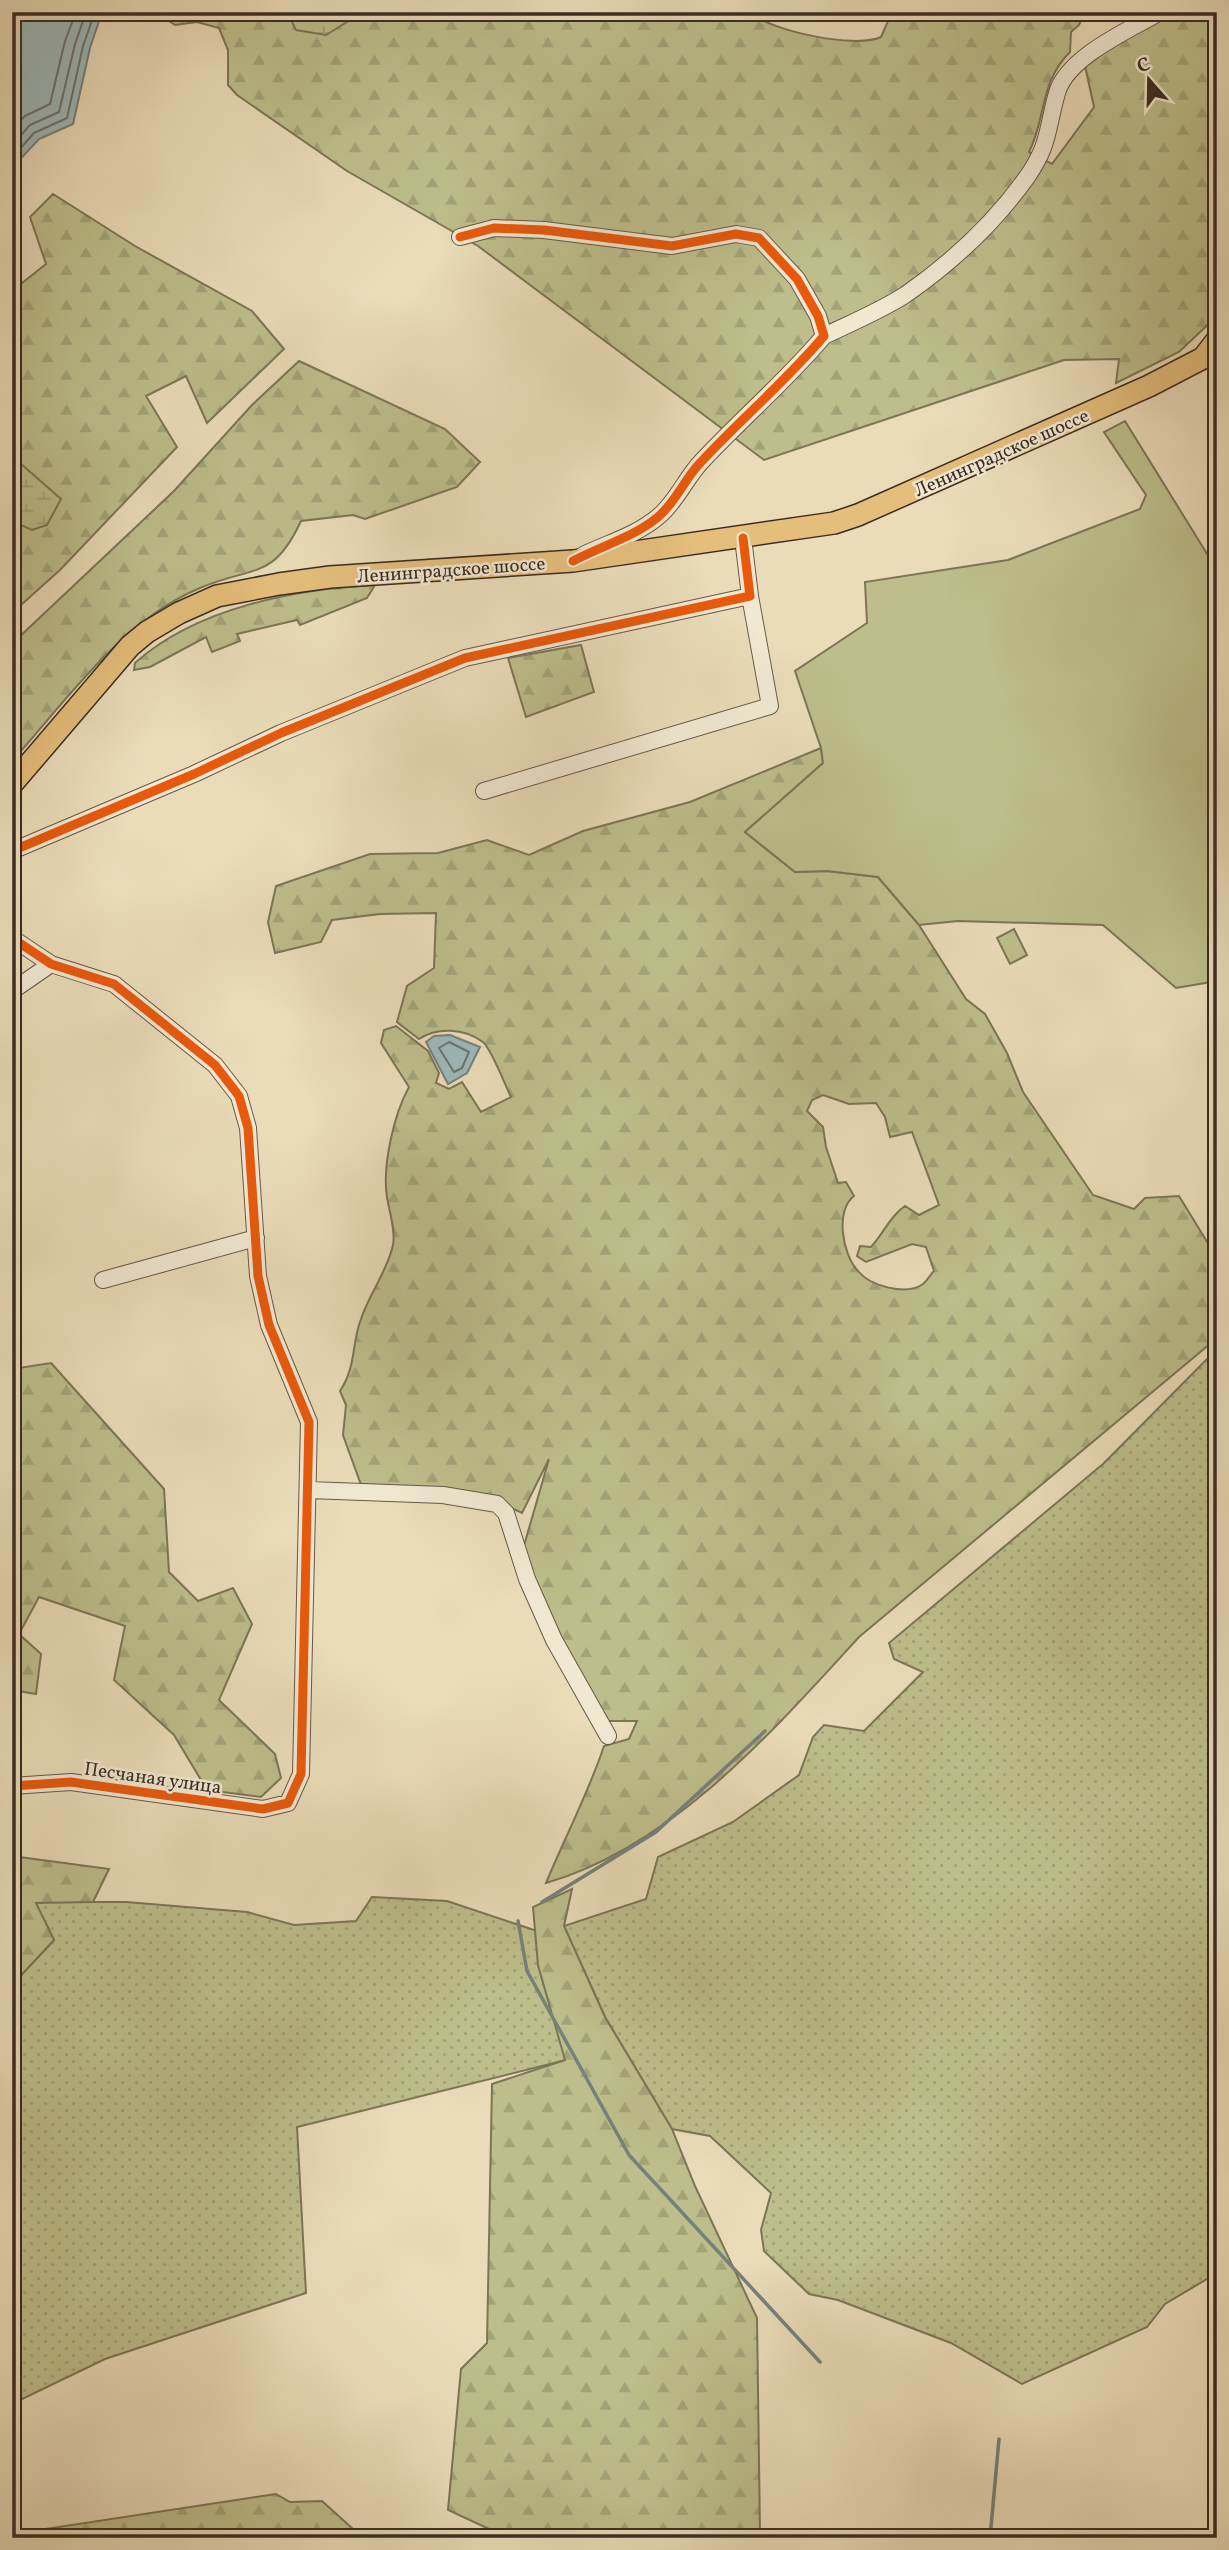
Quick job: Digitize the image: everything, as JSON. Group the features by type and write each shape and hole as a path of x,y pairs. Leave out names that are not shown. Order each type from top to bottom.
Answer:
{"main road":[{"name":"Ленинградское шоссе","path":"12,784 130,646 179,613 217,596 330,577 573,561 804,530 858,515 1149,386 1203,358 1217,340"}],"street":[{"path":"573,561 630,536 660,516 698,465 739,420 796,370 824,336 904,295 970,242 997,215 1028,176 1048,141 1058,90 1080,60 1160,12"},
{"path":"460,237 494,228 544,230 672,246 736,234 759,238 797,279 818,316 824,336"},
{"path":"484,791 771,706 750,596 743,538"},
{"path":"12,851 194,774 282,733 465,658 750,596"},
{"path":"12,938 51,964 114,985 215,1065 239,1096 248,1128 258,1276 269,1325 309,1422 309,1490 443,1495 496,1504 506,1513 527,1579 554,1640 608,1736"},
{"path":"12,991 51,964"},
{"path":"103,1280 256,1238"},
{"name":"Песчаная улица","path":"12,1786 71,1782 263,1809 288,1803 301,1774 309,1490"}],"green space":[{"path":"155,12 749,12 775,26 814,36 852,41 881,37 892,12 1085,12 1079,25 1071,32 1070,52 1060,64 1048,88 1039,126 1029,152 1052,164 1094,107 1085,66 1132,33 1180,12 1217,12 1217,316 1179,352 1116,383 1119,359 1064,360 764,460 478,246 347,171 237,95 228,85 228,50 219,28 197,22 175,25"},
{"path":"287,12 363,12 326,35 296,30"},
{"path":"53,194 135,246 252,311 284,349 207,423 186,376 146,396 177,447 60,570 12,613 12,291 46,264 30,217"},
{"path":"299,361 445,429 480,462 457,487 365,519 353,515 301,521 281,554 271,563 200,588 172,602 145,620 97,664 12,761 12,635 16,640 174,491 252,405"},
{"path":"1125,421 1217,570 1217,973 1211,982 1176,988 1103,925 958,921 919,925 878,877 827,871 795,872 745,832 823,763 821,748 795,671 867,623 865,582 1008,560 1140,509 1146,495 1104,432"},
{"path":"12,456 61,499 47,525 32,530 12,521"},
{"path":"375,585 367,598 300,625 297,620 237,634 240,641 212,652 206,637 150,667 134,670 135,663 160,644 217,615 280,597"},
{"path":"581,645 594,692 526,717 508,658"},
{"path":"821,748 823,763 745,832 795,872 827,871 878,877 919,925 966,999 985,1014 1007,1053 1023,1092 1093,1195 1134,1209 1145,1198 1179,1196 1217,1258 1217,1338 859,1637 791,1710 718,1782 678,1814 636,1842 592,1866 546,1883 604,1746 629,1739 637,1721 608,1721 569,1664 521,1556 549,1459 522,1513 486,1496 364,1493 343,1435 346,1405 340,1391 349,1372 361,1319 387,1264 394,1239 386,1171 394,1125 409,1087 381,1043 384,1030 396,1026 428,1051 439,1073 436,1083 449,1089 462,1082 481,1112 511,1097 487,1046 476,1037 442,1031 419,1039 397,1022 407,986 434,968 436,913 380,914 332,920 321,942 275,953 268,922 276,886 370,854 438,853 487,840 529,855 583,831 690,802","holes":["823,1095 849,1104 876,1103 885,1117 890,1137 912,1132 939,1205 919,1215 905,1206 895,1214 871,1247 860,1246 857,1256 866,1262 912,1244 926,1247 934,1271 916,1288 898,1289 879,1285 858,1271 848,1254 843,1232 844,1211 854,1196 846,1182 838,1183 826,1147 823,1127 807,1111 812,1100"]},
{"path":"1014,929 1027,955 1010,964 997,938"},
{"path":"1207,1359 1217,1372 1217,2273 1165,2304 1147,2327 1022,2384 951,2343 838,2300 809,2294 764,2251 761,2230 771,2193 710,2136 672,2129 605,2017 564,1926 646,1899 658,1857 733,1822 799,1775 813,1737 824,1725 864,1731 923,1672 894,1659 889,1643 1103,1464"},
{"path":"51,1363 164,1489 169,1572 198,1601 233,1588 252,1624 219,1700 275,1754 281,1778 261,1797 207,1790 174,1735 114,1680 125,1626 39,1597 19,1634 41,1654 36,1694 12,1690 12,1369"},
{"path":"12,1856 109,1869 93,1902 36,1903 54,1940 12,1985"},
{"path":"572,1889 564,1926 605,2017 672,2129 695,2186 757,2318 760,2534 489,2529 448,2510 461,2369 487,2343 492,2084 565,2060 538,1965 533,1907"},
{"path":"372,1897 447,1901 537,1931 538,1965 566,2060 297,2127 306,2293 105,2359 12,2404 12,1985 54,1940 35,1902 126,1902 247,1912 294,1925 356,1921"},
{"path":"276,2494 290,2502 322,2501 363,2538 12,2538 12,2534"}],"water":[{"path":"12,12 102,12 90,48 73,124 39,139 12,168"},
{"path":"450,1035 480,1047 467,1073 448,1084 426,1042 434,1036"}],"waterway":[{"path":"542,1902 656,1832 765,1731"},
{"path":"518,1921 527,1971 629,2155 820,2362"},
{"path":"990,2538 999,2439"}],"cycle path":[{"path":"460,237 494,228 544,230 672,246 736,234 759,238 797,279 818,316 824,336 701,462 664,511 639,530 573,561"},
{"path":"12,851 194,774 281,733 465,658 750,596 743,538"},
{"path":"12,938 51,964 114,984 215,1065 239,1096 248,1128 258,1276 269,1325 309,1422 301,1774 288,1803 263,1809 71,1782 12,1786"}]}
